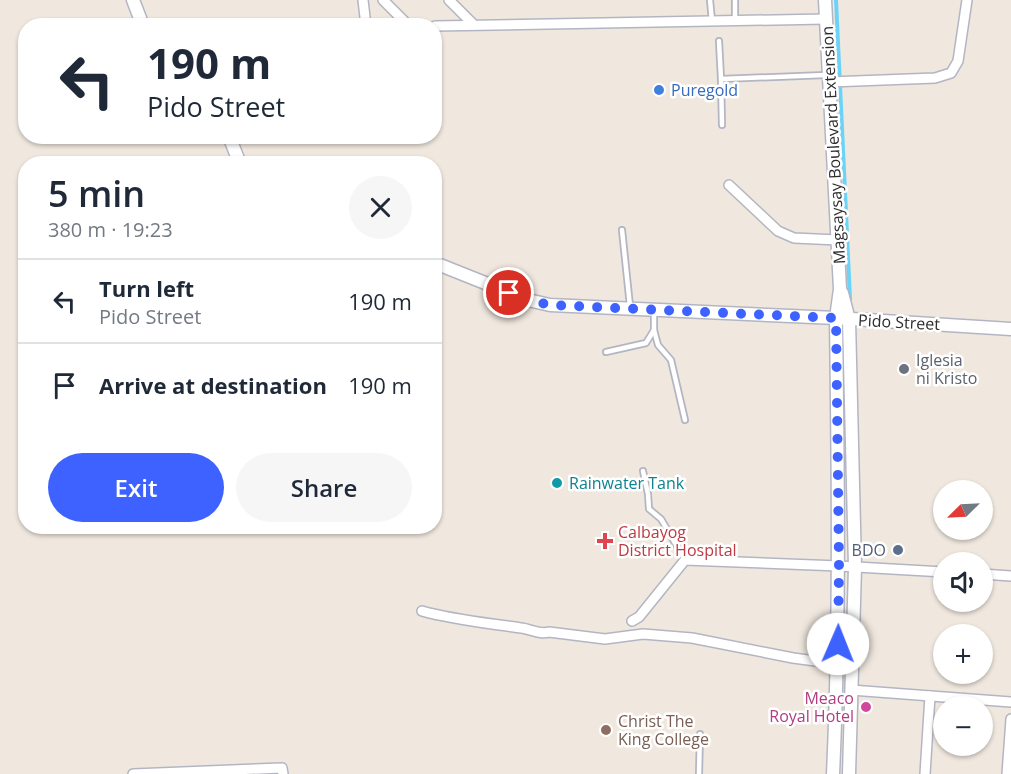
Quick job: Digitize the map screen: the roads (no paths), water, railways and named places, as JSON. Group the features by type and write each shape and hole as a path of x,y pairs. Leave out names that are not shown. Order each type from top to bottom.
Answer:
{"street":[{"path":"133,0 140,18"},
{"path":"363,0 365,18"},
{"path":"383,0 401,18"},
{"path":"449,0 474,25"},
{"name":"Magsaysay Boulevard Extension","path":"825,0 840,289 836,318 839,566 838,664 833,774"},
{"path":"829,79 935,78 951,74 958,61 967,0"},
{"path":"442,26 826,19"},
{"path":"729,185 778,231 794,238 838,240"},
{"name":"Pido Street","path":"442,266 528,300 550,305 836,318 1011,329"},
{"name":"Magsaysay Boulevard Extension","path":"840,289 849,320 855,567 849,774"},
{"path":"837,415 851,414"},
{"path":"632,621 639,617 685,560 933,571"},
{"path":"993,575 1011,576"},
{"path":"422,611 544,634 549,632 605,639 643,634 692,638 793,658 838,664"},
{"path":"837,677 852,684 930,696 1011,702"},
{"path":"925,774 930,696"},
{"path":"1007,774 1011,719"},
{"path":"133,774 258,772 282,768 283,774"}],"lane":[{"path":"710,0 712,21"},
{"path":"735,0 735,21"},
{"path":"719,41 722,125"},
{"path":"721,79 829,79"},
{"path":"622,230 630,309"},
{"path":"654,309 654,330 658,345 671,360 685,420"},
{"path":"606,352 646,343 654,330"},
{"path":"643,471 649,509 661,519 685,560"},
{"path":"699,774 700,734"}],"waterway":[{"path":"836,0 850,299"}],"place":[{"name":"Puregold","path":"659,90"},
{"name":"Iglesia ni Kristo","path":"904,369"},
{"name":"Rainwater Tank","path":"557,483"},
{"name":"Calbayog District Hospital","path":"605,541"},
{"name":"BDO","path":"898,550"},
{"name":"Meaco Royal Hotel","path":"866,707"},
{"name":"Christ The King College","path":"606,730"}]}
